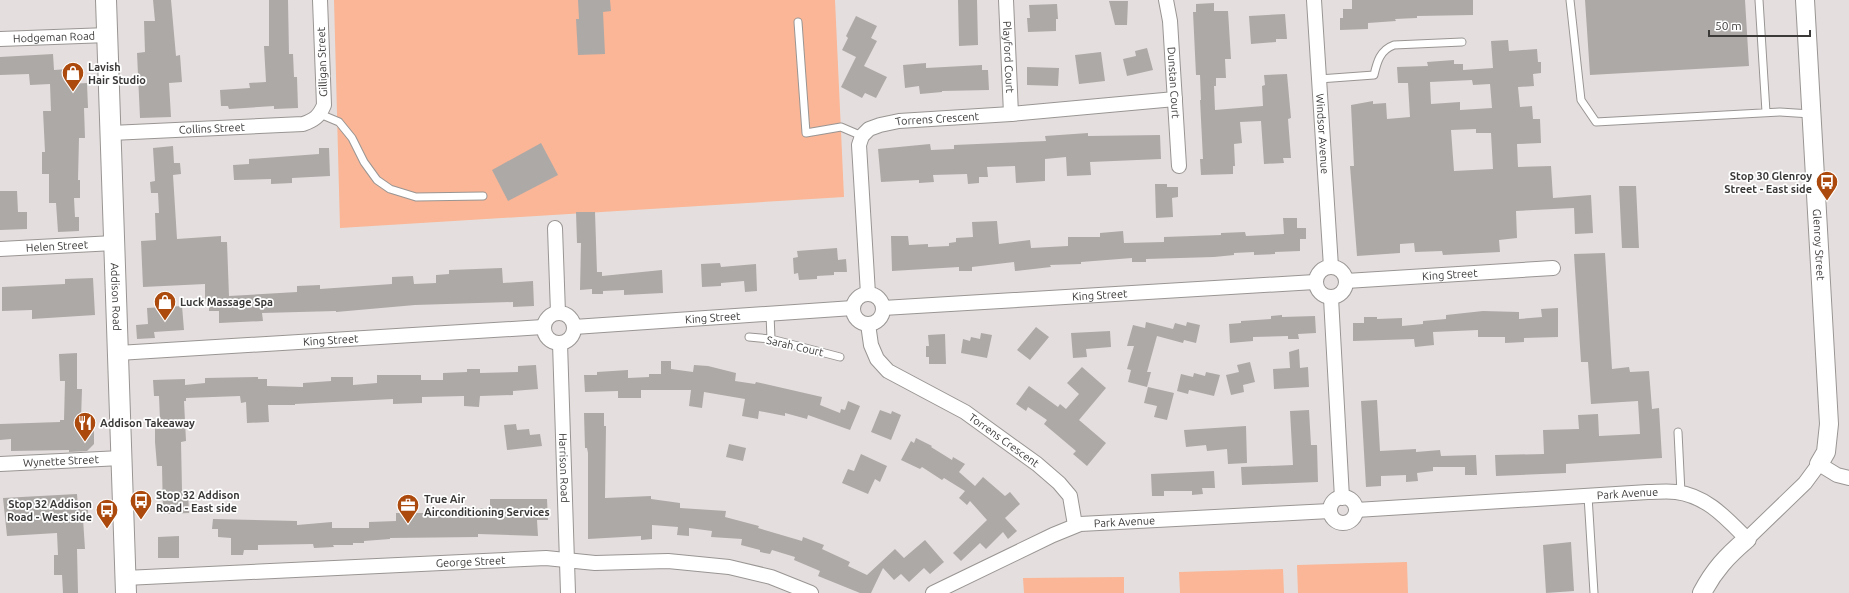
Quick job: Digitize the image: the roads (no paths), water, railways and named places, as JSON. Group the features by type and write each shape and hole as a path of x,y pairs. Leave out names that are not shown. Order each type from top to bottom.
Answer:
{"main road":[{"name":"Addison Road","path":"106,0 125,585"}],"street":[{"name":"Gilligan Street","path":"317,117 324,106 320,0"},
{"name":"Playford Court","path":"1006,0 1011,114"},
{"name":"Dunstan Court","path":"1166,0 1170,21 1179,166"},
{"name":"Windsor Avenue","path":"1314,0 1331,267"},
{"name":"Glenroy Street","path":"1805,0 1829,424 1826,452 1820,464"},
{"name":"Hodgeman Road","path":"0,39 108,35"},
{"name":"Torrens Crescent","path":"862,136 869,129 899,121 1011,114 1174,99"},
{"name":"Collins Street","path":"111,134 303,124 317,117"},
{"path":"862,136 859,145 868,294"},
{"path":"555,228 558,313"},
{"name":"Helen Street","path":"0,249 114,243"},
{"path":"1331,267 1342,272 1346,281 1342,292 1331,298 1321,294 1317,289 1316,282 1317,276 1322,270 1331,267"},
{"name":"King Street","path":"1346,281 1553,268"},
{"name":"King Street","path":"883,308 1316,282"},
{"path":"868,294 879,298 883,308 879,319 874,323 868,324 858,321 854,316 853,308 854,302 859,296 868,294"},
{"path":"1331,298 1342,498"},
{"name":"King Street","path":"574,327 853,308"},
{"path":"558,313 570,317 574,327 570,338 560,343 549,340 545,335 543,328 545,321 550,315 558,313"},
{"name":"Torrens Crescent","path":"868,324 871,344 877,359 888,371 965,412 1037,464 1059,483 1070,496 1076,525"},
{"name":"King Street","path":"118,353 543,328"},
{"name":"Harrison Road","path":"560,343 568,593"},
{"name":"Wynette Street","path":"0,464 121,458"},
{"path":"1702,593 1710,577 1726,557 1806,483 1820,464 1837,475 1849,478"},
{"name":"Park Avenue","path":"1356,510 1648,492 1681,493 1704,501 1721,514 1747,539"},
{"path":"1342,498 1350,500 1356,510 1353,519 1344,523 1334,520 1330,511 1332,503 1335,500 1342,498"},
{"name":"Park Avenue","path":"934,593 1026,547 1076,525 1330,511"},
{"name":"George Street","path":"125,585 546,558 595,563 668,561 729,566 771,577 811,593"}],"lane":[{"path":"1570,0 1581,100 1596,122 1766,112 1812,114"},
{"path":"1758,0 1766,112"},
{"path":"798,22 806,133 841,127 862,136"},
{"path":"1319,79 1374,76 1380,56 1387,48 1394,45 1462,42"},
{"path":"317,117 339,122 352,138 364,162 377,180 390,189 416,198 483,196"},
{"path":"770,314 771,339"},
{"name":"Sarah Court","path":"749,337 771,339 840,357"},
{"path":"1678,432 1681,493"},
{"path":"1588,496 1594,593"}],"place":[{"name":"Lavish Hair Studio","path":"73,92"},
{"name":"Stop 30 Glenroy Street - East side","path":"1827,202"},
{"name":"Luck Massage Spa","path":"165,322"},
{"name":"Addison Takeaway","path":"85,442"},
{"name":"Stop 32 Addison Road - East side","path":"141,520"},
{"name":"True Air Airconditioning Services","path":"408,524"},
{"name":"Stop 32 Addison Road - West side","path":"107,530"}]}
